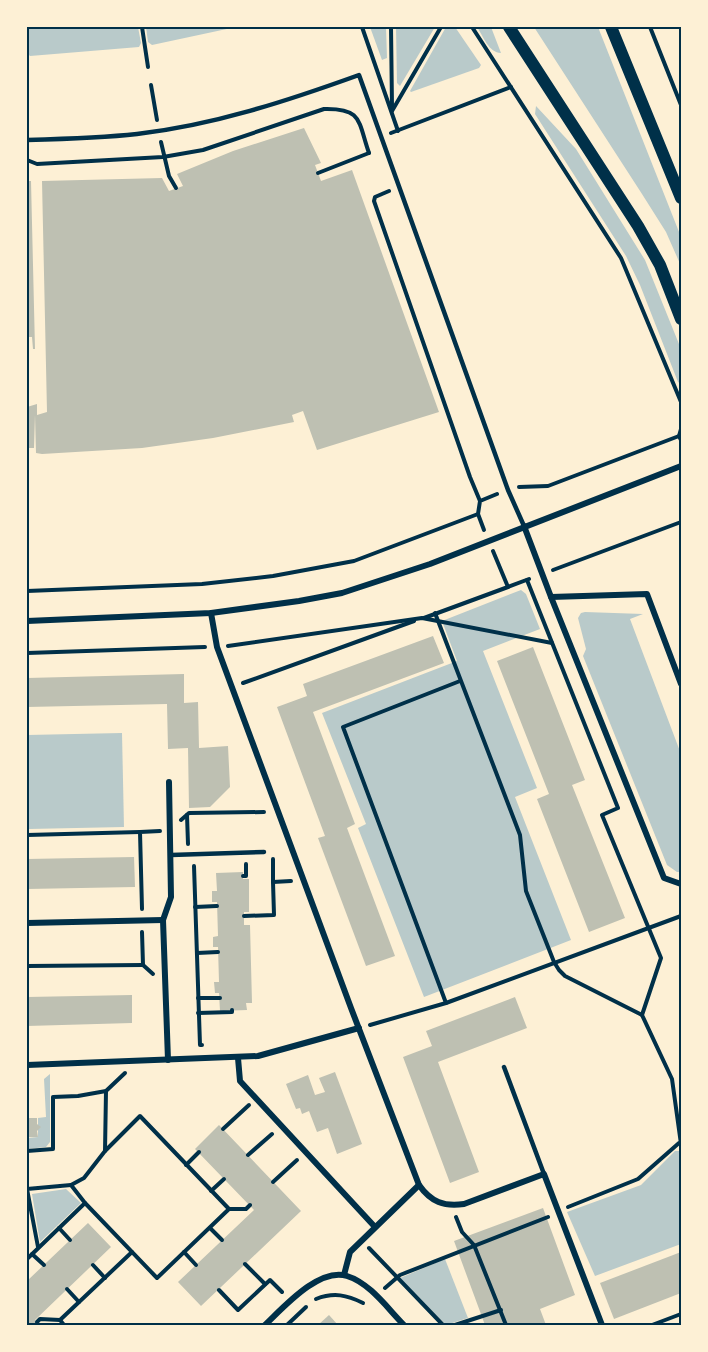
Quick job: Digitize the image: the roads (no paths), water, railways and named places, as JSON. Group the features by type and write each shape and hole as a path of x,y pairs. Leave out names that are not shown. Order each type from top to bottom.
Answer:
{"main road":[{"path":"509,27 639,226 660,265 681,320"},
{"path":"611,27 681,198"}],"street":[{"path":"27,621 211,613 289,603 342,593 398,576 681,466"},
{"path":"524,526 664,878 681,884"},
{"path":"551,597 647,594 681,684"},
{"path":"211,613 217,647 419,1185 435,1202 451,1206 464,1204 544,1174 602,1325"},
{"path":"168,782 171,897 163,920 168,1060"},
{"path":"27,923 163,920"},
{"path":"27,1065 258,1056 359,1028"},
{"path":"238,1058 240,1082 375,1227"},
{"path":"344,1275 350,1252 419,1185"},
{"path":"265,1325 290,1301 320,1280 344,1275 357,1281 404,1325"}],"lane":[{"path":"27,140 136,134 207,122 288,100 359,75 508,490 524,526"},
{"path":"171,855 264,852"},
{"path":"504,1067 544,1174"}]}
